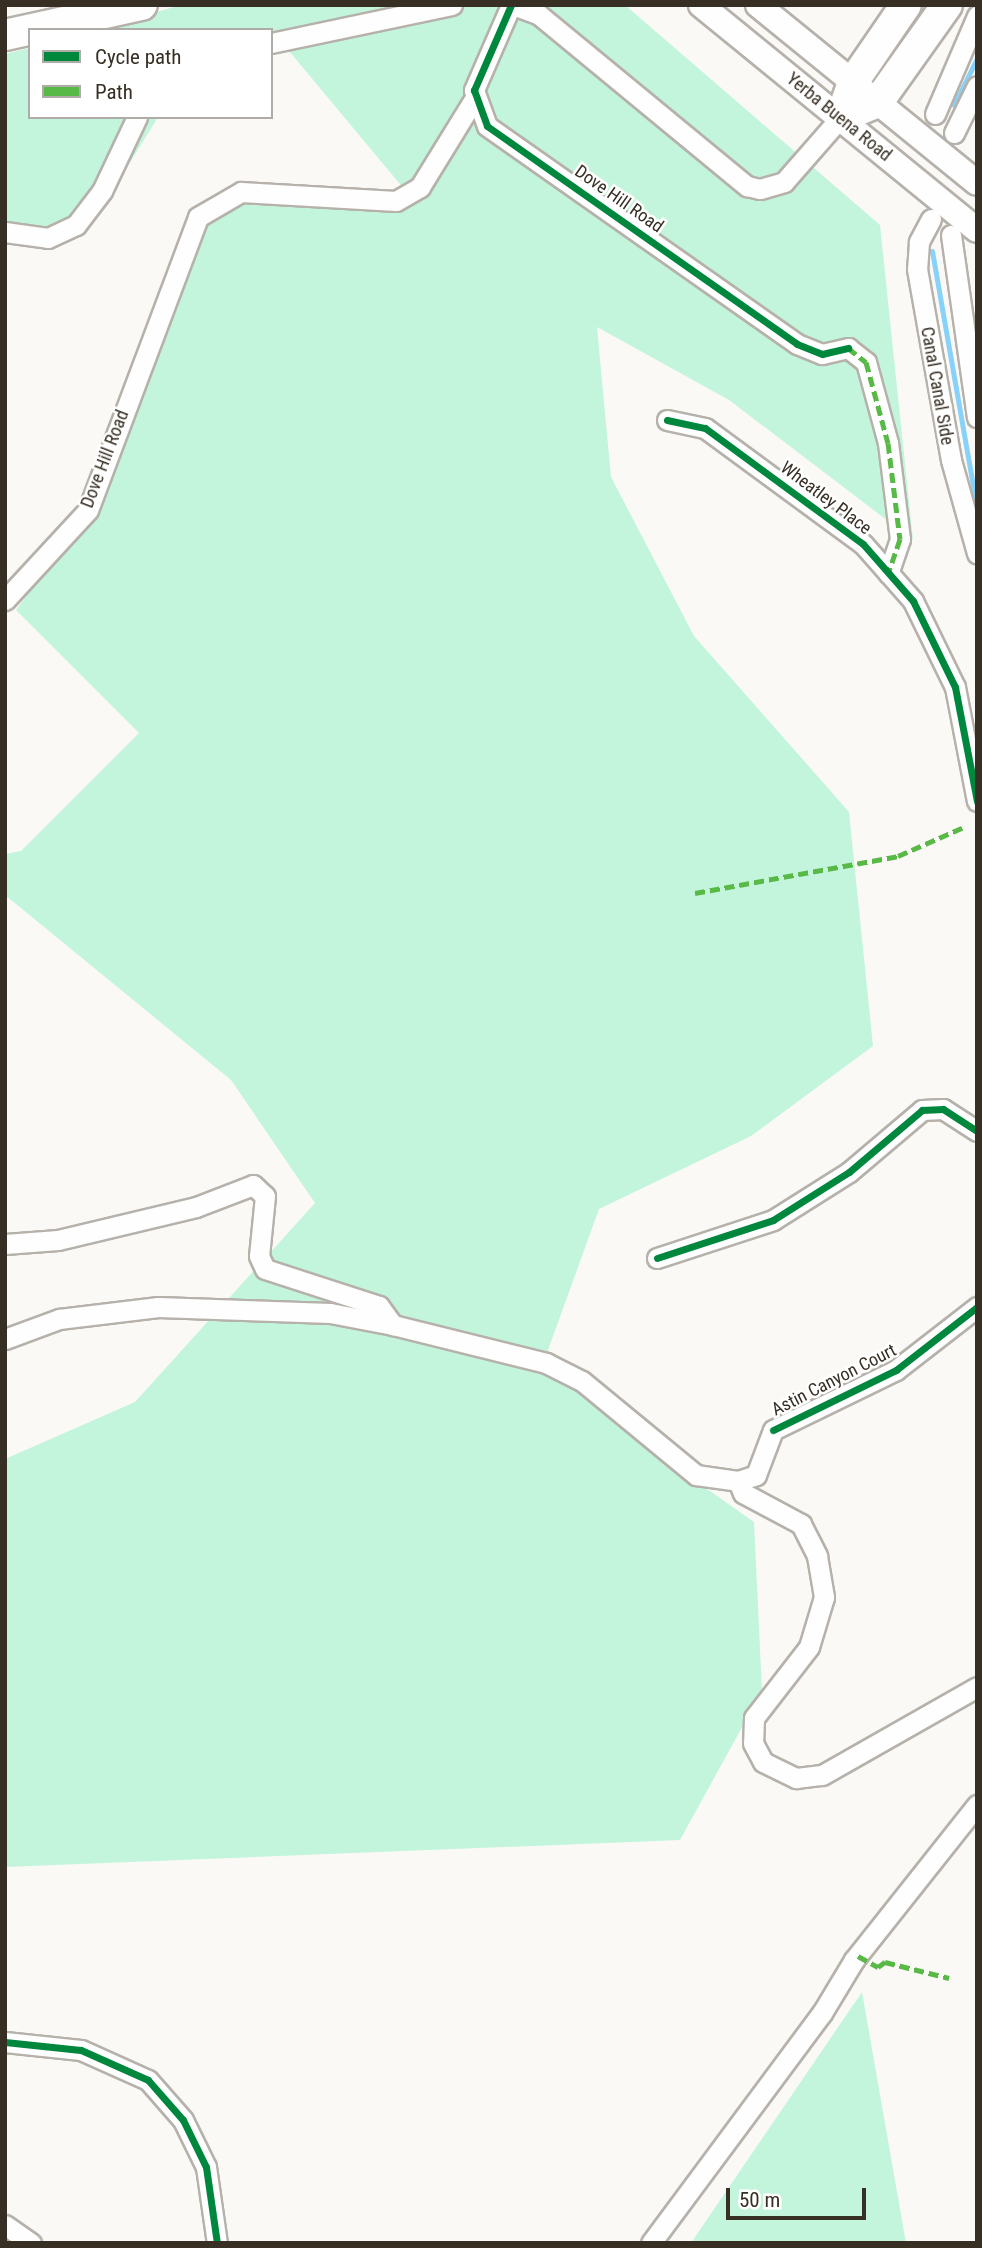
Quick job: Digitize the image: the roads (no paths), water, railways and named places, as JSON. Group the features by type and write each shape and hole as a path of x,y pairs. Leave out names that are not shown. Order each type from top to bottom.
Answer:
{"highway":[{"path":"37,28 142,5"},
{"path":"841,117 853,82 906,5"},
{"path":"841,117 878,102 947,5"},
{"path":"5,35 28,30"}],"main road":[{"name":"Yerba Buena Road","path":"701,5 977,230"},
{"name":"Yerba Buena Road","path":"758,5 977,183"}],"street":[{"path":"273,43 452,5"},
{"name":"Dove Hill Road","path":"5,600 88,510 198,217 242,192 396,201 420,187 473,101 512,5 538,14 747,186 760,189 785,181 841,117"},
{"path":"935,114 977,16"},
{"path":"954,133 977,86"},
{"name":"Dove Hill Road","path":"473,101 487,126 797,344 822,354 848,348 866,362 888,443 900,539 888,573"},
{"path":"5,232 48,238 76,225 102,191 136,119"},
{"name":"Canal Canal Side","path":"931,219 919,243 917,269 951,460 977,553"},
{"name":"Canal Canal Side","path":"951,235 977,417"},
{"name":"Wheatley Place","path":"667,419 705,428 863,544 914,601 955,687 977,801"},
{"path":"657,1258 773,1220 849,1172 922,1110 943,1109 977,1131"},
{"path":"5,1244 58,1240 196,1207 241,1186 253,1185 265,1196 260,1248 270,1273 379,1306 393,1325"},
{"path":"5,1339 59,1319 158,1307 330,1313 393,1325 546,1363 582,1381 696,1475 738,1481 743,1493 801,1524 817,1556 824,1597 809,1647 754,1718 753,1743 763,1762 796,1778 822,1775 977,1687"},
{"name":"Astin Canyon Court","path":"738,1481 756,1475 773,1430 896,1370 977,1307"},
{"path":"651,2243 822,2013 854,1960 977,1805"},
{"path":"5,2042 81,2050 148,2080 183,2120 206,2167 217,2243"},
{"path":"5,2225 31,2243"}],"waterway":[{"path":"954,105 977,58"},
{"path":"932,251 977,510"}]}
